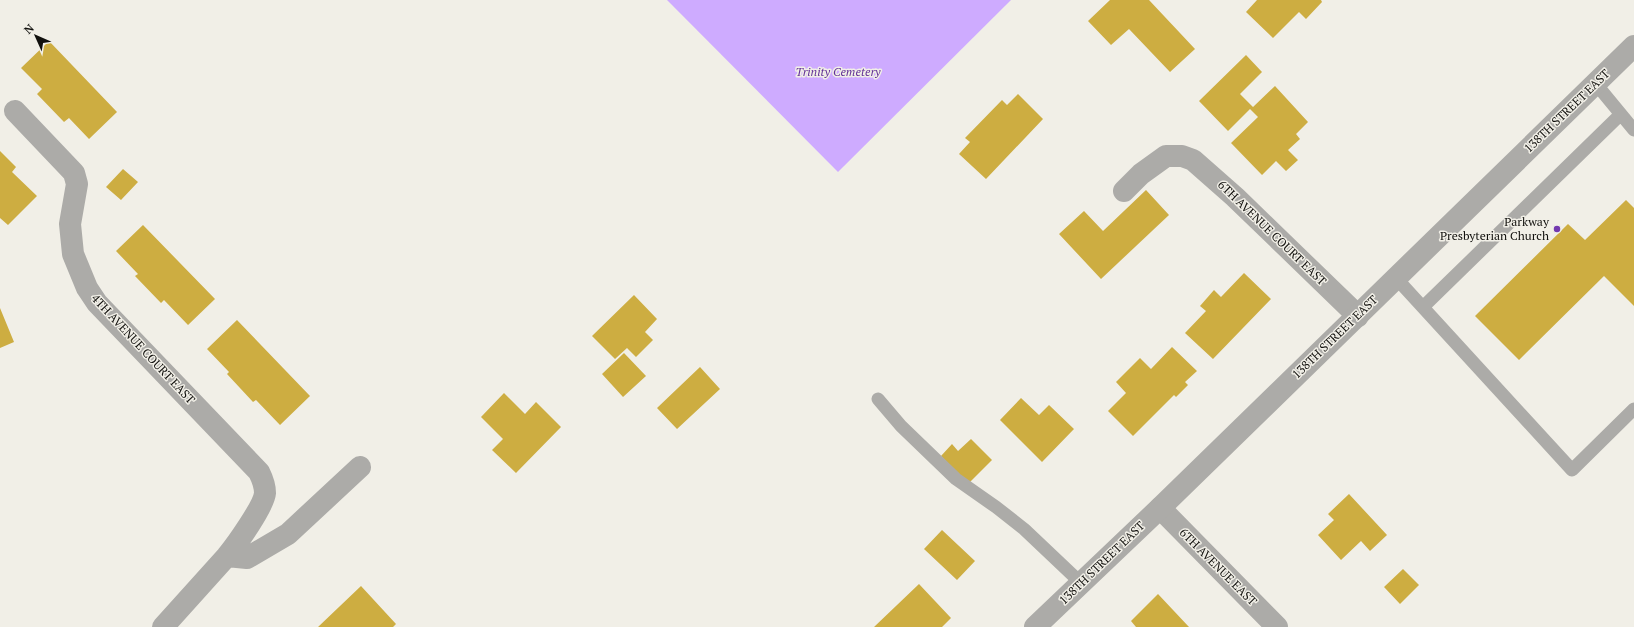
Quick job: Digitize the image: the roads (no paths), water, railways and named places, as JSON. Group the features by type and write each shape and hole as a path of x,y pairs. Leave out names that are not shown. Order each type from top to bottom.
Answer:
{"street":[{"name":"138TH STREET EAST","path":"1034,627 1160,508 1634,46"},
{"name":"4TH AVENUE COURT EAST","path":"15,111 74,173 77,184 70,224 73,254 87,288 97,302 259,472 263,480 265,494 259,508 234,548 163,627"},
{"name":"6TH AVENUE COURT EAST","path":"1124,191 1155,162 1166,156 1182,156 1193,160 1235,197 1358,316"},
{"path":"227,556 247,558 288,534 360,466"},
{"name":"6TH AVENUE EAST","path":"1160,508 1277,627"}],"lane":[{"path":"1596,84 1634,130"},
{"path":"1423,307 1621,114"},
{"path":"1396,278 1572,470 1634,409"},
{"path":"878,399 900,426 956,479 1024,529 1081,583"}],"place":[{"name":"Parkway Presbyterian Church","path":"1557,229"}],"park label":[{"name":"Trinity Cemetery","path":"838,72"}]}
